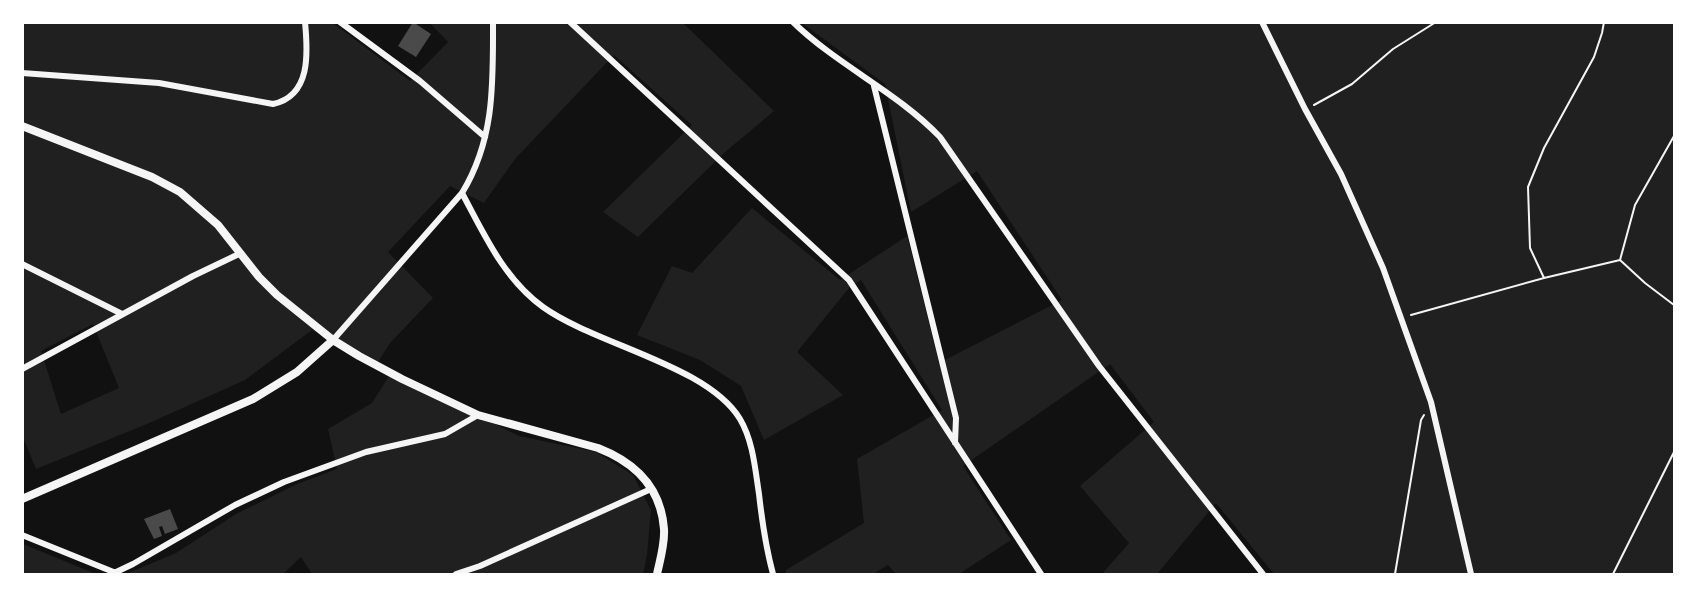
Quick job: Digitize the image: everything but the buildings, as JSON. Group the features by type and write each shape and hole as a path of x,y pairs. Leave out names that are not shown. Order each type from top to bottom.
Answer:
{"street":[{"path":"22,73 159,83 273,104 284,101 291,95 306,70 305,22"},
{"path":"340,22 420,81 485,137"},
{"path":"22,499 253,399 297,372 333,340 462,193 474,171 492,105 493,22"},
{"path":"570,22 849,280 1041,574"},
{"path":"793,22 874,86 924,121 940,137 1099,366 1263,574"},
{"path":"1262,22 1305,109 1341,174 1383,268 1431,402 1471,574"},
{"path":"874,86 956,418 955,443"},
{"path":"22,126 170,186 208,216 277,295 333,340 402,379 478,415 611,453 635,468 651,489 660,510 664,530 657,574"},
{"path":"462,193 499,259 536,302 576,326 695,380 720,397 735,411 744,426 751,447 766,548 773,574"},
{"path":"22,369 193,276 241,253"},
{"path":"22,264 122,314"},
{"path":"22,536 115,574 235,505 284,482 366,452 445,434 478,415"},
{"path":"456,574 480,566 651,489"}],"path":[{"path":"1305,109 1352,84 1393,49 1436,22"},
{"path":"1544,278 1530,248 1528,188 1544,148 1594,57 1604,22"},
{"path":"1620,260 1635,206 1674,136"},
{"path":"1401,318 1544,278 1620,260"},
{"path":"1620,260 1674,305"},
{"path":"1395,574 1421,420 1431,402"},
{"path":"1613,574 1674,452"}],"shaded area":[{"path":"22,23 333,23 410,81 448,42 430,23 683,23 774,111 724,153 638,237 603,212 692,125 614,55 515,159 484,203 450,186 388,252 433,298 390,343 376,365 312,330 245,380 147,424 36,469 22,435","holes":["93,324 119,388 61,414 41,351"]},
{"path":"802,23 1674,23 1674,574 1274,574 1216,503 1157,574 1102,574 1129,543 1080,486 1154,422 1110,364 963,466 1011,540 959,574 896,574 888,565 873,574 786,574 786,570 864,523 857,459 942,410 861,280 849,288 797,352 843,395 764,440 741,386 700,360 637,335 672,266 692,273 752,208 840,280 907,236 939,363 1062,300 977,171 911,212 885,84"},
{"path":"391,373 519,436 596,452 633,475 651,510 643,574 312,574 301,557 283,574 126,574 176,553 236,514 297,484 337,469 328,429 372,403"},
{"path":"23,544 96,574 23,574"}]}
